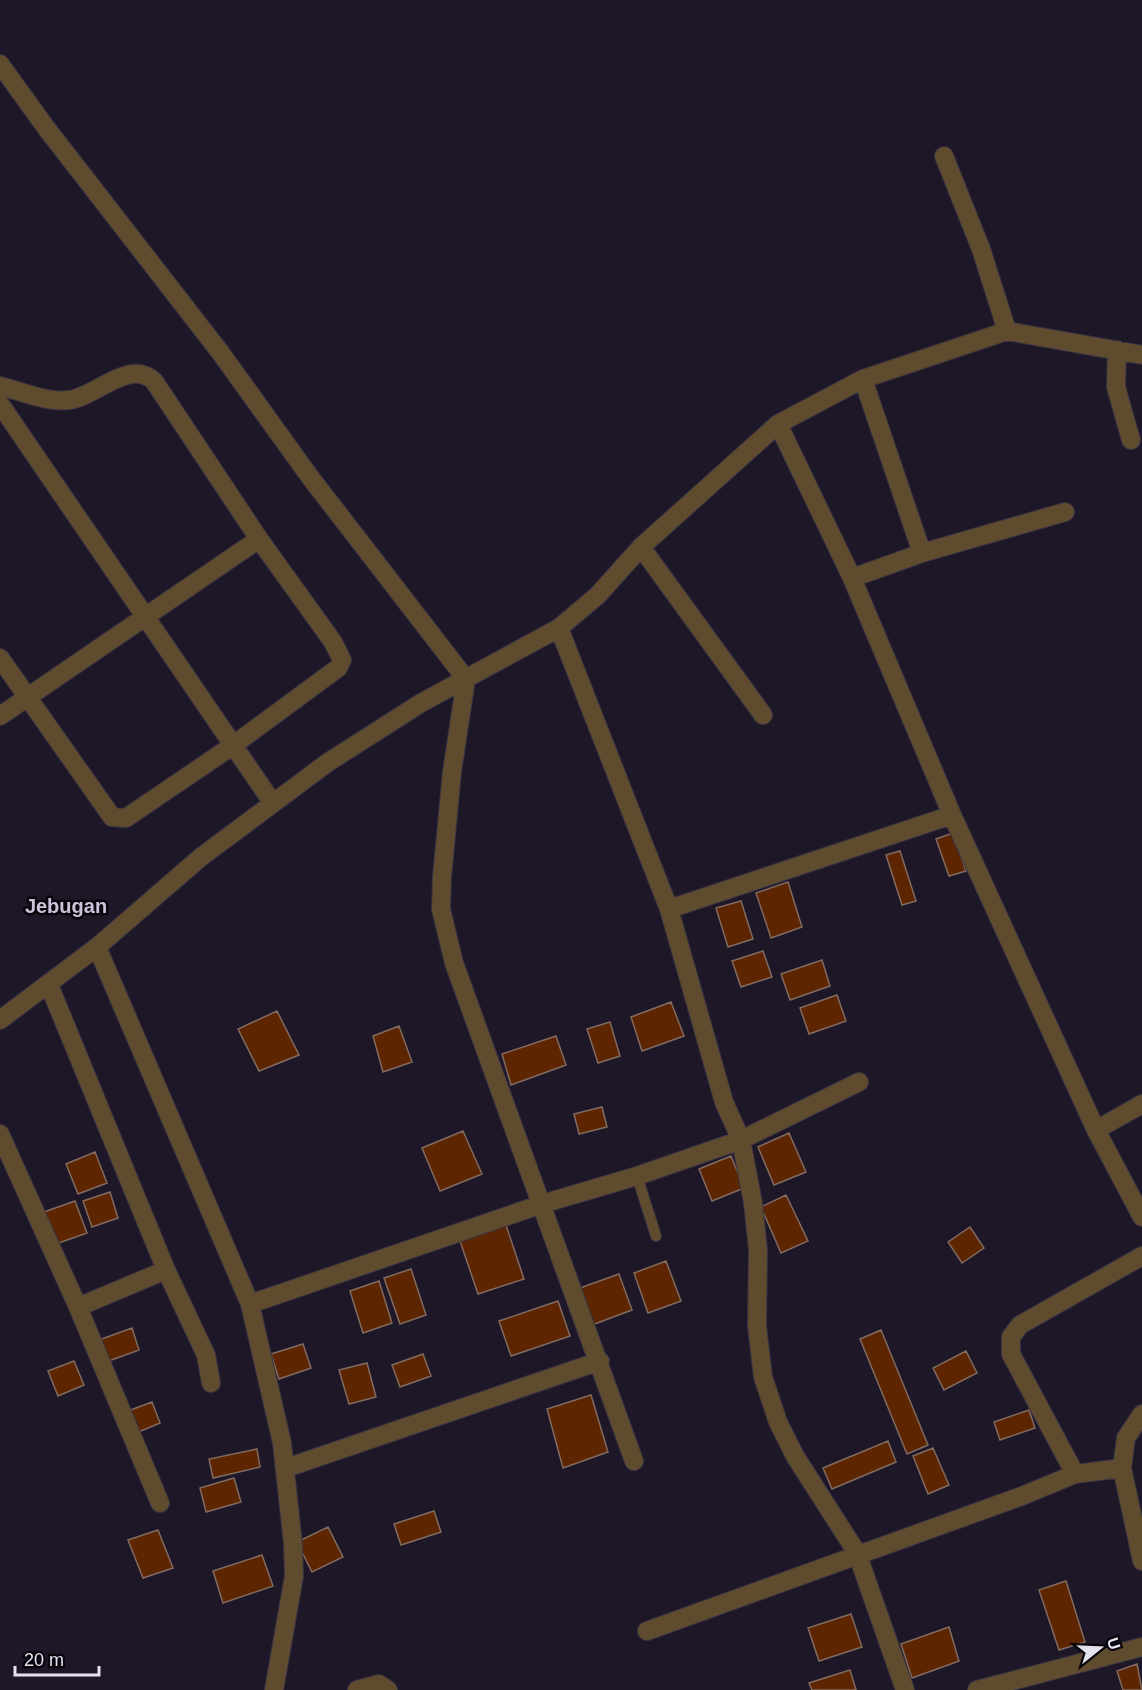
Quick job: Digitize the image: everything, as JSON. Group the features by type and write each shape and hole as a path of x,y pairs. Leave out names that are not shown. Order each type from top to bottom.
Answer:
{"street":[{"path":"0,64 47,129 188,310 310,477 466,678 452,772 441,909 454,963 600,1361 634,1461"},
{"path":"944,156 981,249 1007,331"},
{"path":"0,1020 97,947 201,856 272,802 380,727 559,628 598,595 641,546 778,424 863,379 1007,331 1142,355"},
{"path":"1117,350 1116,387 1131,440"},
{"path":"0,386 41,397 68,401 132,373 147,375 259,539 333,642 342,660 338,668 232,746 126,818 117,819 112,817 0,658"},
{"path":"863,379 922,552"},
{"path":"0,404 272,802"},
{"path":"778,424 852,578 952,815 1096,1130 1142,1217"},
{"path":"852,578 922,552 1065,512"},
{"path":"0,716 259,539"},
{"path":"641,546 763,715"},
{"path":"559,628 669,909 724,1102 741,1140 757,1238 757,1326 764,1377 778,1422 795,1456 857,1553 905,1690"},
{"path":"669,909 952,815"},
{"path":"97,947 250,1304 286,1467 294,1576 274,1690"},
{"path":"49,985 166,1270 206,1355 211,1383"},
{"path":"250,1304 542,1204 637,1176 741,1140 859,1082"},
{"path":"1096,1130 1142,1104"},
{"path":"0,1134 78,1307 160,1503"},
{"path":"1075,1474 1011,1354 1011,1337 1020,1325 1142,1256"},
{"path":"78,1307 166,1270"},
{"path":"286,1467 600,1361"},
{"path":"1142,1414 1126,1438 1122,1468 1142,1561"},
{"path":"647,1631 857,1553 1022,1496 1075,1474 1122,1468"},
{"path":"977,1690 1014,1685 1142,1647"},
{"path":"357,1690 379,1684 388,1690"}],"lane":[{"path":"637,1176 656,1236"}],"building":[{"path":"953,833 966,871 949,876 936,839"},
{"path":"900,851 916,901 902,905 886,855"},
{"path":"788,882 802,927 771,938 756,893"},
{"path":"741,901 753,939 728,947 716,908"},
{"path":"763,951 772,977 741,987 732,961"},
{"path":"822,960 830,986 790,1000 781,974"},
{"path":"837,995 846,1021 809,1034 800,1008"},
{"path":"671,1002 684,1036 642,1051 631,1017"},
{"path":"277,1011 299,1055 259,1071 238,1029"},
{"path":"610,1022 620,1056 598,1063 587,1029"},
{"path":"399,1026 412,1062 383,1072 373,1036"},
{"path":"556,1036 566,1065 511,1085 502,1054"},
{"path":"602,1107 607,1127 579,1134 574,1114"},
{"path":"463,1131 482,1174 440,1191 422,1148"},
{"path":"789,1133 806,1172 774,1185 758,1147"},
{"path":"95,1152 107,1183 78,1194 66,1164"},
{"path":"731,1156 744,1188 712,1201 699,1169"},
{"path":"110,1192 118,1218 92,1227 83,1201"},
{"path":"786,1195 808,1241 781,1253 761,1207"},
{"path":"75,1201 87,1233 53,1245 41,1213"},
{"path":"506,1225 524,1279 478,1294 460,1241"},
{"path":"970,1227 984,1248 962,1263 948,1242"},
{"path":"666,1261 681,1301 648,1313 634,1273"},
{"path":"411,1269 426,1315 400,1324 384,1278"},
{"path":"619,1274 632,1310 592,1325 580,1288"},
{"path":"379,1281 392,1323 363,1333 350,1291"},
{"path":"558,1301 570,1336 511,1356 499,1321"},
{"path":"132,1328 139,1350 106,1362 99,1340"},
{"path":"881,1330 928,1445 907,1454 860,1339"},
{"path":"303,1344 311,1368 279,1379 271,1354"},
{"path":"966,1351 977,1373 944,1390 933,1368"},
{"path":"423,1354 431,1376 400,1387 392,1365"},
{"path":"74,1361 84,1385 58,1396 48,1371"},
{"path":"367,1363 376,1397 349,1404 339,1370"},
{"path":"591,1395 608,1452 563,1468 547,1409"},
{"path":"152,1402 160,1423 136,1433 128,1411"},
{"path":"1029,1410 1035,1428 1000,1440 994,1422"},
{"path":"888,1441 896,1462 832,1489 823,1468"},
{"path":"933,1448 949,1485 928,1494 913,1456"},
{"path":"257,1449 260,1467 213,1478 209,1459"},
{"path":"234,1478 241,1502 206,1512 200,1488"},
{"path":"434,1511 441,1532 401,1545 394,1524"},
{"path":"328,1527 343,1557 312,1572 297,1542"},
{"path":"158,1530 173,1568 143,1578 128,1540"},
{"path":"262,1555 273,1586 223,1603 213,1571"},
{"path":"1066,1581 1085,1642 1059,1650 1039,1590"},
{"path":"851,1614 862,1647 819,1661 808,1628"},
{"path":"949,1627 959,1661 912,1678 901,1644"},
{"path":"1137,1664 1142,1690 1123,1690 1117,1671"},
{"path":"850,1670 856,1690 812,1690 809,1683"}],"district":[{"name":"Jebugan","path":"66,906"}]}
